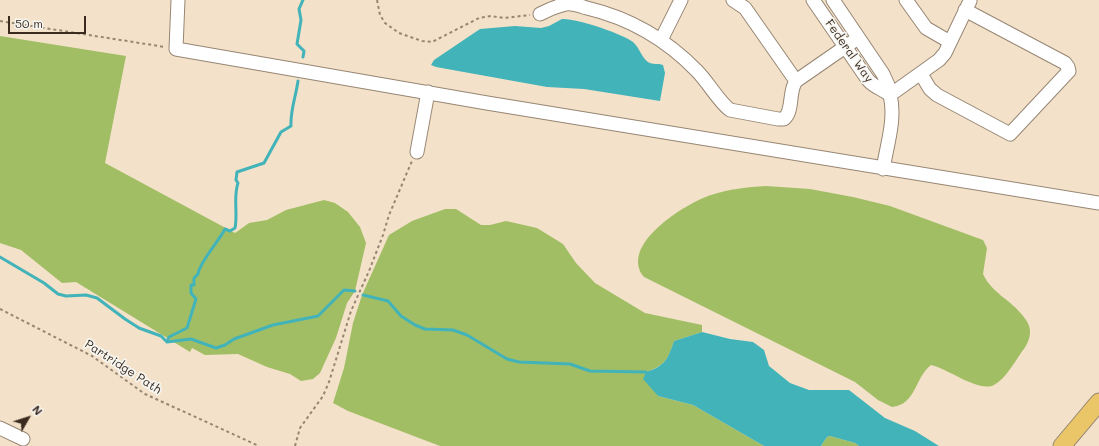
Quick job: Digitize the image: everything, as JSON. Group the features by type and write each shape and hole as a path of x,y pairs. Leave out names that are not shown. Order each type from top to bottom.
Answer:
{"main road":[{"path":"1062,446 1099,402"}],"street":[{"path":"178,0 176,49 883,169 1099,203"},
{"path":"542,0 540,14 567,4 581,6 618,18 661,40 690,63 732,112 778,119 784,118 789,111 792,88 796,81 858,38"},
{"path":"661,40 681,0"},
{"path":"733,0 745,8 796,81"},
{"name":"Federal Way","path":"814,0 871,84 890,95"},
{"name":"Federal Way","path":"832,0 883,74 888,84 892,104 891,121 883,169"},
{"path":"906,0 926,28 950,42"},
{"path":"890,95 939,60 968,6 1065,63 1068,67 1068,71 1010,134 937,95 930,89 921,74"},
{"path":"417,152 428,92"},
{"path":"0,428 23,439"}],"path":[{"path":"377,0 380,15 385,23 399,33 422,42 432,42 479,18 491,16 504,18 540,14"},
{"path":"0,21 176,49"},
{"path":"294,446 300,428 323,396 329,382 350,311 369,271 398,193 417,152"},
{"name":"Partridge Path","path":"0,309 92,356 144,394 259,446"}],"green space":[{"path":"0,36 126,56 105,163 235,233 249,223 267,220 286,210 324,200 335,203 348,212 360,227 366,243 355,291 347,303 336,338 320,373 313,379 301,381 290,374 267,367 238,354 205,355 192,348 190,352 76,282 62,283 21,250 0,243"},
{"path":"766,186 810,189 890,206 983,240 987,248 983,274 992,287 1021,313 1030,328 1030,337 1024,349 1002,379 994,385 988,387 972,383 931,365 922,376 911,396 900,405 892,407 878,400 855,382 644,277 638,265 640,252 647,239 658,227 672,216 686,207 711,195 725,191"},
{"path":"445,209 456,209 481,225 490,225 506,221 537,228 563,244 576,263 595,283 645,313 702,325 702,332 674,341 670,353 665,361 658,367 646,372 658,396 693,405 764,446 440,446 348,411 333,403 344,368 353,323 362,295 389,235 412,221"},
{"path":"830,436 855,443 859,446 821,446 827,437"}],"water":[{"path":"562,19 578,21 620,35 633,42 648,62 663,65 665,73 660,101 584,89 547,87 431,65 434,60 480,29 515,26 541,28 549,26"},
{"path":"702,332 730,339 753,342 764,350 769,366 790,383 809,390 849,390 885,418 915,431 939,446 859,446 855,443 830,436 827,437 821,446 764,446 693,405 658,396 643,379 646,372 658,367 665,361 670,353 674,341"}],"waterway":[{"path":"303,0 299,9 301,20 297,44 304,51 303,57"},
{"path":"167,342 169,337 187,328 196,299 191,293 191,285 194,285 194,278 198,274 205,258 225,229 230,231 235,228 236,194 238,183 236,180 237,172 264,163 281,132 291,126 292,109 298,81"},
{"path":"0,257 44,283 58,294 66,296 86,295 97,298 139,328 161,336 167,342 191,339 216,348 225,345 234,339 273,325 318,316 344,290 355,291"},
{"path":"363,295 388,301 401,316 415,325 425,329 453,330 467,335 507,359 519,362 570,364 590,371 646,372"}]}
